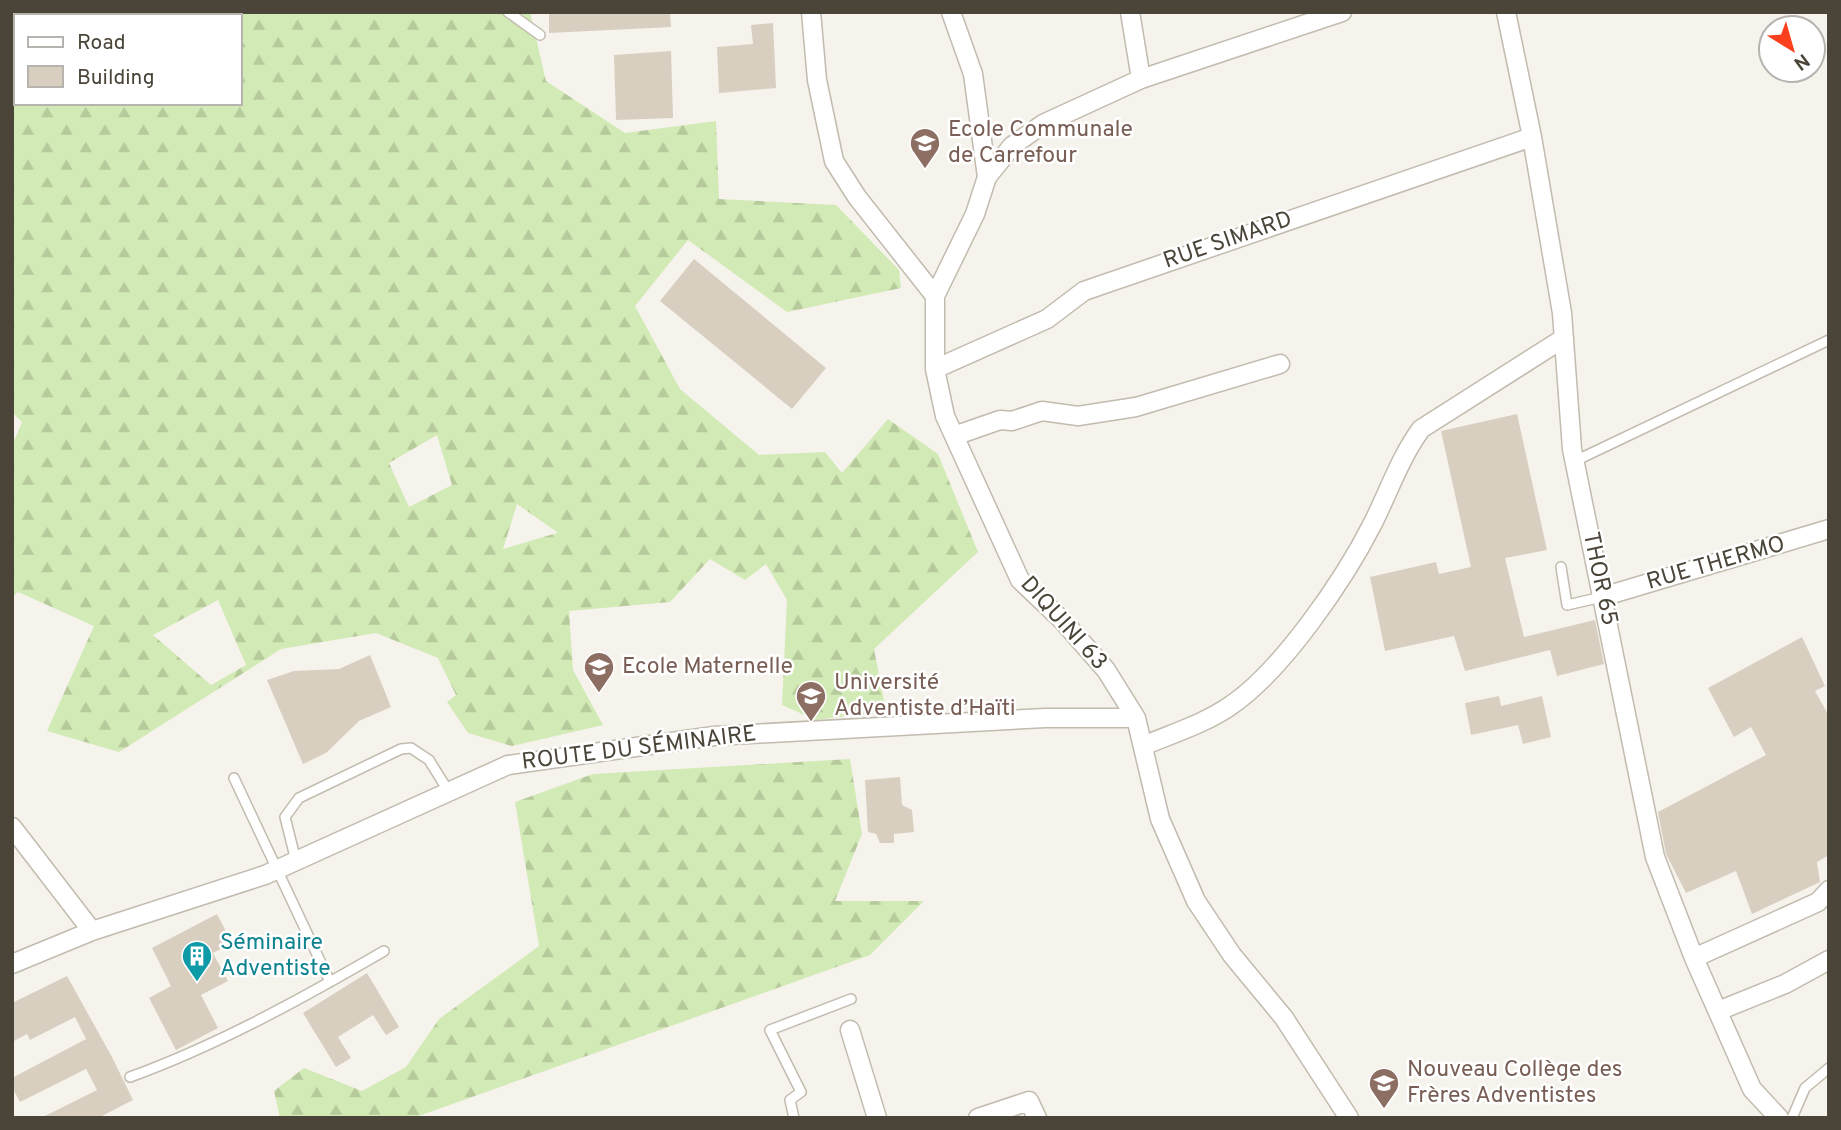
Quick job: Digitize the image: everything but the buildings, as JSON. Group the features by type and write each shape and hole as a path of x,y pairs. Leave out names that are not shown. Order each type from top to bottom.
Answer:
{"street":[{"path":"798,12 813,34"},
{"path":"811,12 817,80 834,160 858,197 935,296"},
{"name":"DIQUINI 63","path":"951,12 973,74 987,177 975,214 935,296 935,369 940,396 954,436 1020,580 1063,621 1106,670 1136,718 1160,819 1196,901 1232,955 1284,1018 1349,1118"},
{"path":"1130,12 1141,79"},
{"path":"987,177 1012,146 1044,124 1141,79 1321,15 1342,12"},
{"name":"THOR 65","path":"1506,12 1532,138 1564,338 1575,461 1655,856 1695,958 1752,1089 1779,1118"},
{"name":"RUE SIMARD","path":"935,369 1047,319 1084,290 1532,138"},
{"path":"1143,746 1228,708 1270,675 1323,602 1372,525 1408,446 1421,429 1564,338"},
{"path":"954,436 1000,420 1012,421 1042,411 1078,416 1136,407 1280,364"},
{"name":"RUE THERMO","path":"1602,597 1829,529"},
{"name":"ROUTE DU SÉMINAIRE","path":"12,964 92,932 277,869 508,765 714,736 1045,718 1136,718"},
{"path":"12,827 92,932"},
{"path":"1695,958 1818,902 1829,890"},
{"path":"1718,1011 1785,984 1829,960"},
{"path":"850,1030 877,1118"},
{"path":"978,1118 1029,1101 1037,1118"}],"lane":[{"path":"508,12 540,35"},
{"path":"1575,461 1829,341"},
{"path":"1561,567 1567,605 1602,597"},
{"path":"296,861 285,817 290,807 299,798 401,749 411,748 429,760 449,792"},
{"path":"234,778 330,982"},
{"path":"130,1077 162,1065 330,982 384,951"},
{"path":"794,1118 790,1100 801,1092 770,1030 850,999"},
{"path":"1791,1118 1805,1088 1829,1068"}],"green space":[{"path":"12,12 80,14 14,14 14,105 242,105 242,14 147,12 530,12 546,81 625,133 716,121 719,199 836,205 899,270 901,288 787,312 688,240 635,306 680,389 759,455 825,452 842,473 888,419 938,454 978,552 874,649 886,711 816,720 782,705 787,600 766,564 745,580 710,559 670,602 569,611 573,670 603,725 512,746 468,733 447,702 456,695 438,658 376,633 281,649 119,752 47,731 94,626 18,592 12,597 12,446 22,422 12,412","holes":["437,435 452,485 409,507 389,463","517,504 557,532 557,533 503,549","218,600 246,665 211,685 153,635"]},
{"path":"850,759 862,834 835,901 924,901 870,955 413,1118 280,1118 274,1091 304,1068 362,1091 406,1067 439,1019 539,946 515,802 593,774"}],"place":[{"name":"Ecole Communale de Carrefour","path":"925,170"},
{"name":"Ecole Maternelle","path":"599,694"},
{"name":"Université Adventiste d’Haïti","path":"811,723"},
{"name":"Séminaire Adventiste","path":"197,983"},
{"name":"Nouveau Collège des Frères Adventistes","path":"1384,1110"}]}
